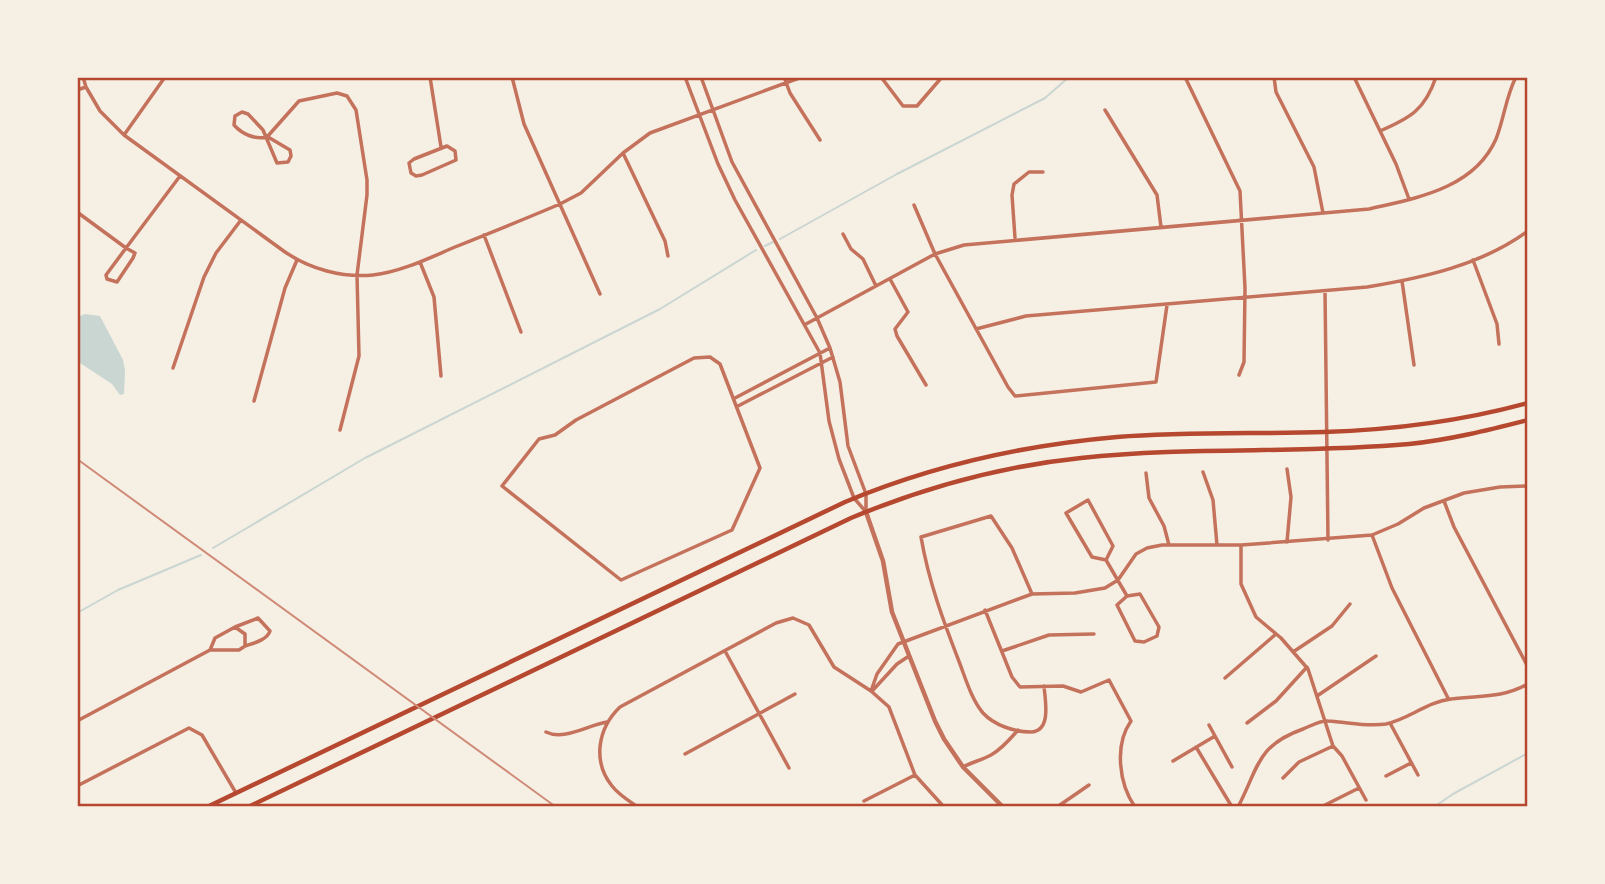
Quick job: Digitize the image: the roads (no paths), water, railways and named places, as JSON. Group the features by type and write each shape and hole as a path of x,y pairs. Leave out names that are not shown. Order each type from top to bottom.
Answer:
{"main road":[{"path":"208,807 854,498 938,469 1059,444 1155,435 1327,432 1427,423 1528,403"},
{"path":"248,807 866,512 982,476 1077,458 1138,453 1327,449 1411,443 1528,420"}],"street":[{"path":"83,77 100,111 124,135 180,176 297,260 330,272 357,275 386,273 419,262 561,204 593,184 623,153 650,133 802,77"},
{"path":"124,135 165,77"},
{"path":"430,77 441,147"},
{"path":"512,77 524,124 600,294"},
{"path":"685,77 723,175 763,253 806,324 820,353 829,421 839,459 854,498 866,512"},
{"path":"701,77 732,162 817,318 830,348 840,382 850,456 866,494 866,512 883,562 892,612 935,721 963,767 1003,807"},
{"path":"784,77 804,117 820,140"},
{"path":"881,77 903,106 909,107 916,106 942,77"},
{"path":"1185,77 1240,191 1244,362 1239,375"},
{"path":"1274,77 1276,92 1314,167 1323,213"},
{"path":"1354,77 1409,200"},
{"path":"1380,131 1415,114 1430,94 1436,77"},
{"path":"806,324 935,254 964,245 1015,238 1369,209 1409,200 1453,185 1471,173 1487,155 1496,138 1516,77"},
{"path":"77,90 86,87"},
{"path":"267,137 299,101 337,93 348,96 356,110 367,180 357,275 359,356 340,430"},
{"path":"1105,110 1157,195 1161,228"},
{"path":"267,137 260,138 240,132 234,125 234,116 242,112 248,114 267,137 277,163 288,162 290,150 267,137"},
{"path":"441,147 453,148 456,160 422,175 411,173 409,163 441,147"},
{"path":"623,153 665,241 668,256"},
{"path":"1015,238 1012,195 1014,184 1029,172 1042,172"},
{"path":"77,212 126,248 135,253 117,282 106,275 126,248 180,176"},
{"path":"914,205 935,254 1015,396 1156,382 1167,304"},
{"path":"173,368 204,277 216,253 241,220"},
{"path":"976,329 1026,316 1325,291 1402,281 1473,260 1515,241 1528,232"},
{"path":"844,234 851,249 863,259 876,286"},
{"path":"484,235 521,332"},
{"path":"254,401 285,288 297,260"},
{"path":"1473,260 1497,324 1499,344"},
{"path":"419,262 433,297 441,376"},
{"path":"890,279 908,312 895,329 926,385"},
{"path":"1402,281 1413,365"},
{"path":"1325,291 1328,540"},
{"path":"735,398 830,348"},
{"path":"710,357 720,364 738,406 760,468 732,530 621,580 502,486 539,439 555,435 576,419 694,358 710,357"},
{"path":"738,406 832,358"},
{"path":"1287,469 1291,497 1287,542"},
{"path":"1203,471 1213,500 1217,545"},
{"path":"1146,473 1149,498 1164,526 1169,545"},
{"path":"871,691 877,674 898,644 1032,594 1075,593 1105,588 1118,580 1136,554 1147,548 1328,540 1372,535 1398,524 1424,508 1464,493 1500,487 1527,487"},
{"path":"1106,560 1113,546 1088,500 1066,513 1092,557 1106,560 1127,596"},
{"path":"1444,500 1454,527 1528,667"},
{"path":"1032,594 1012,548 992,516 921,537 927,573 945,625 970,689 982,711 993,722 1034,732 1046,720 1044,686"},
{"path":"1372,535 1392,588 1449,699"},
{"path":"1241,545 1241,584 1256,617 1307,667 1333,746 1342,756 1366,800"},
{"path":"1140,594 1159,627 1157,636 1144,642 1135,641 1117,605 1127,596 1140,594"},
{"path":"1293,652 1332,626 1350,604"},
{"path":"985,610 1012,677 1020,687 1063,686 1082,692 1109,680 1131,721 1124,731 1122,743 1123,784 1136,807"},
{"path":"77,721 210,650 239,650 269,635 270,631 258,618 215,638 210,650"},
{"path":"638,807 612,785 603,770 600,744 607,722 620,708 776,623 793,618 809,625 834,667 871,691 889,707 915,775 944,807"},
{"path":"235,628 245,634 245,646"},
{"path":"1002,651 1049,635 1094,634"},
{"path":"1225,678 1276,634"},
{"path":"725,651 789,768"},
{"path":"871,691 897,664 909,656"},
{"path":"1317,696 1376,656"},
{"path":"1247,723 1276,701 1307,667"},
{"path":"1238,807 1262,756 1281,737 1325,720 1367,726 1390,723 1429,704 1449,699 1493,697 1513,692 1528,684"},
{"path":"685,754 795,694"},
{"path":"546,732 552,735 569,734 607,722"},
{"path":"1390,723 1418,775"},
{"path":"1209,725 1232,767"},
{"path":"77,786 189,728 202,735 236,793"},
{"path":"963,767 995,753 1018,730"},
{"path":"1174,761 1215,736"},
{"path":"1283,778 1299,762 1333,746"},
{"path":"1196,747 1232,807"},
{"path":"1386,776 1412,763"},
{"path":"864,802 915,775"},
{"path":"1057,807 1089,785"},
{"path":"1321,807 1360,788"}],"waterway":[{"path":"780,239 897,174 1045,98 1069,77"},
{"path":"765,246 773,242"},
{"path":"213,548 365,458 660,309 756,250"},
{"path":"77,613 118,590 201,555"},
{"path":"1434,807 1528,753"}],"railway":[{"path":"77,459 556,807"}]}
